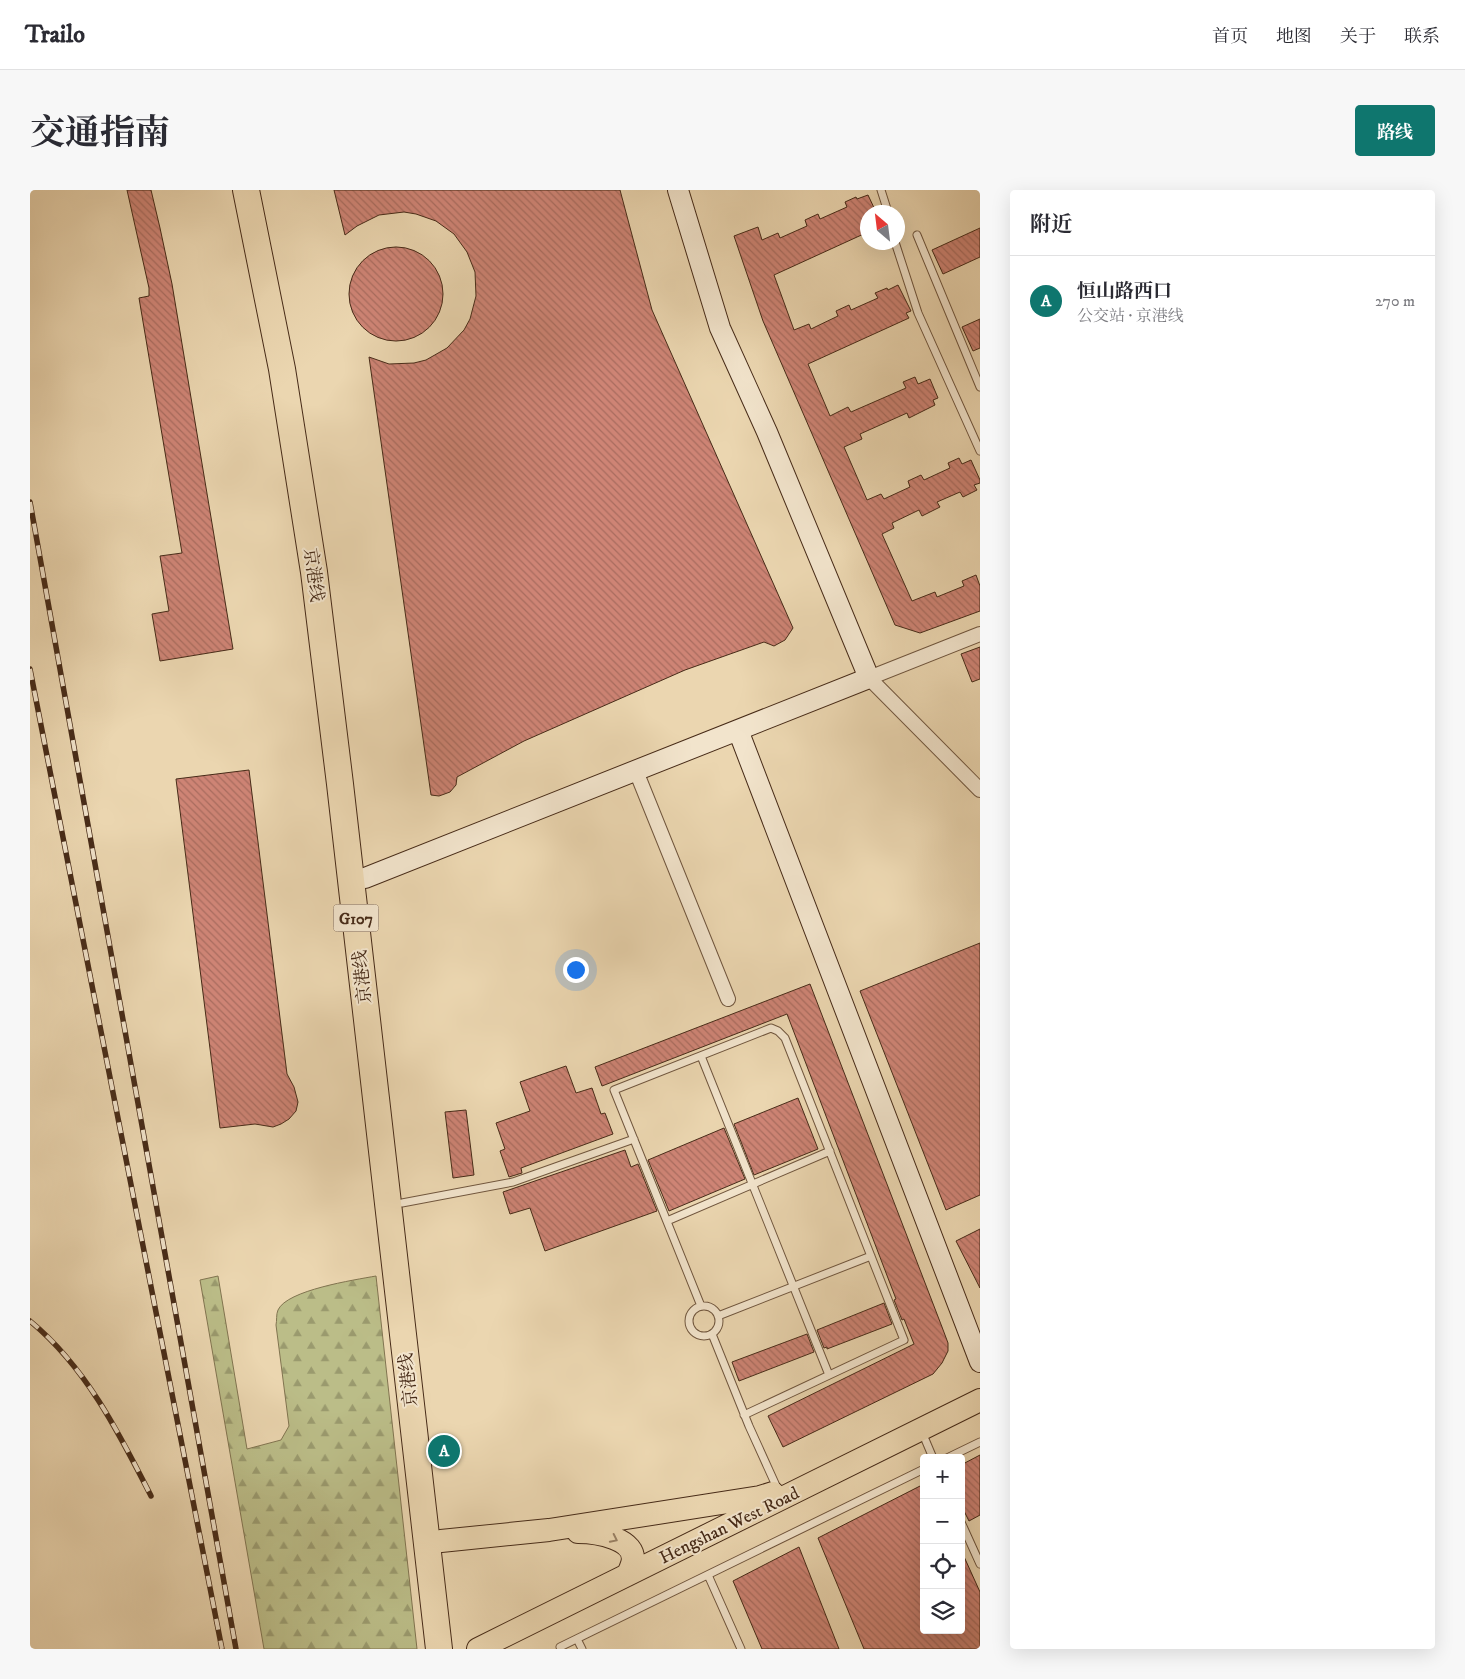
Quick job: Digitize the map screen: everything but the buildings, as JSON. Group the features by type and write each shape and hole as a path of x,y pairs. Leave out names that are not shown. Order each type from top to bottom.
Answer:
{"highway":[{"name":"京港线","path":"246,190 282,369 314,572 439,1649"},
{"name":"京港线","path":"260,190 294,357 328,571 453,1649"}],"main road":[{"name":"Hengshan West Road","path":"478,1649 980,1400"},
{"path":"440,1541 549,1530 760,1497 816,1481"},
{"path":"549,1530 596,1533 614,1538 625,1545 633,1557 627,1575"}],"street":[{"path":"678,190 720,328 767,432 869,678 980,790"},
{"path":"365,878 980,634"},
{"path":"738,730 980,1362"},
{"path":"636,771 728,999"}],"lane":[{"path":"882,190 886,205"},
{"path":"917,235 980,386"},
{"path":"898,250 918,313 980,451"},
{"path":"701,1306 614,1090 771,1028 778,1031 785,1038 904,1340 744,1415"},
{"path":"700,1056 828,1375"},
{"path":"402,1203 513,1182 634,1140"},
{"path":"667,1221 830,1151"},
{"path":"718,1316 871,1256"},
{"path":"701,1306 710,1306 714,1309 718,1316 719,1324 712,1334 704,1336 694,1333 689,1324 690,1313 701,1306"},
{"path":"712,1334 744,1415 779,1492"},
{"path":"921,1430 931,1454"},
{"path":"955,1454 980,1442"},
{"path":"560,1648 920,1471"},
{"path":"965,1531 980,1564"},
{"path":"708,1575 741,1649"},
{"path":"577,1639 582,1649"}],"green space":[{"path":"218,1276 247,1449 281,1440 289,1426 276,1325 278,1310 284,1303 307,1292 338,1283 376,1276 417,1649 264,1649 200,1280"}],"railway":[{"path":"30,502 236,1649"},
{"path":"30,669 222,1649"},
{"path":"30,1321 68,1359 100,1402 151,1496"}],"place":[{"name":"恒山路西口","path":"444,1451"}]}
